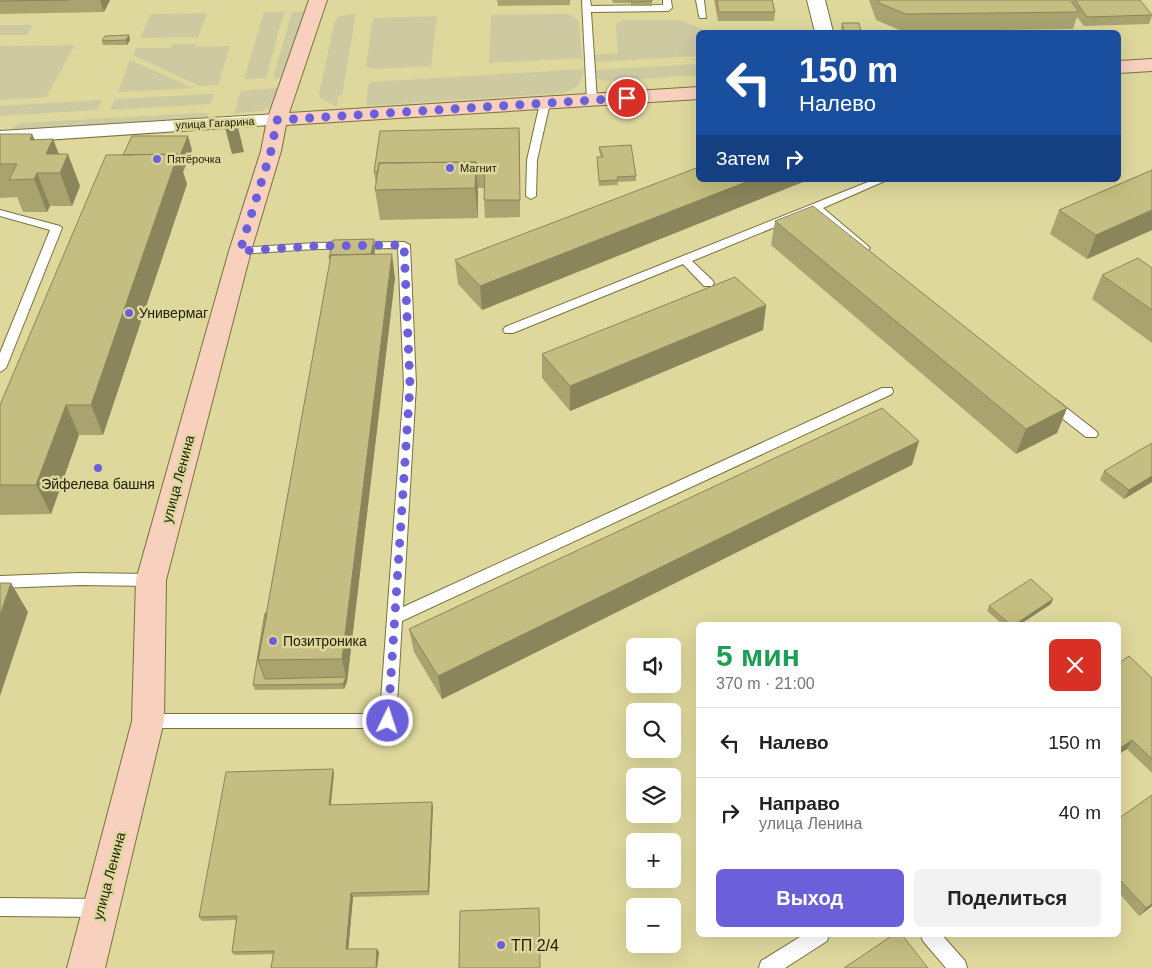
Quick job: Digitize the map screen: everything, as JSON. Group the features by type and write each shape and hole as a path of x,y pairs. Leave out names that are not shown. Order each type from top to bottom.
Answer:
{"main road":[{"name":"улица Ленина","path":"86,968 144,744 148,721 151,580 240,251 271,151 277,120 318,0"},
{"path":"1121,67 1152,65"},
{"name":"улица Гагарина","path":"277,120 696,93"}],"street":[{"path":"816,0 824,30"},
{"name":"улица Гагарина","path":"0,137 277,120"}],"lane":[{"path":"592,100 586,5 668,8 668,0"},
{"path":"700,0 703,16"},
{"path":"531,196 532,160 545,103"},
{"path":"509,330 877,182"},
{"path":"816,207 876,257"},
{"path":"0,213 56,228 0,368"},
{"path":"148,721 388,721 410,385 404,245 315,246 240,251"},
{"path":"685,260 708,283"},
{"path":"395,617 887,391"},
{"path":"1040,394 1091,434"},
{"path":"0,582 79,579 151,580"},
{"path":"0,907 101,908"},
{"path":"768,968 817,937"},
{"path":"932,937 958,968"}],"shaded area":[{"path":"306,11 288,77 273,78 292,12"},
{"path":"264,12 284,12 266,78 244,79"},
{"path":"207,13 198,37 140,38 151,14"},
{"path":"356,14 342,95 338,96 337,107 320,98 319,93 335,21 339,17"},
{"path":"568,14 577,19 579,23 582,58 489,63 491,15"},
{"path":"437,16 431,66 373,69 366,67 373,18"},
{"path":"623,20 681,20 703,30 696,30 696,56 595,62 595,55 618,53 616,24"},
{"path":"0,25 33,25 27,35 0,35"},
{"path":"172,44 196,44 195,47 230,46 218,85 199,86 133,55 136,48 171,48"},
{"path":"75,45 46,97 0,100 0,46"},
{"path":"130,60 193,88 118,92"},
{"path":"696,64 696,75 606,81 597,79 595,70"},
{"path":"584,69 578,84 564,93 366,106 368,85 371,82"},
{"path":"278,88 271,108 234,114 241,91"},
{"path":"214,94 211,104 110,110 115,99"},
{"path":"102,100 97,110 0,116 0,106"},
{"path":"208,114 208,117 203,119 15,130 12,128 20,123"}],"building":[{"path":"0,0 69,0 0,1"},
{"path":"631,0 652,0 652,1 631,2"},
{"path":"717,0 772,0 775,12 719,12"},
{"path":"878,0 1070,0 1079,12 906,14 879,3"},
{"path":"1075,0 1140,0 1152,15 1087,17"},
{"path":"842,23 859,23 861,30 844,30"},
{"path":"129,35 126,40 102,41 105,36"},
{"path":"236,119 237,122 224,124 224,121"},
{"path":"519,128 520,200 484,200 485,170 477,170 476,162 379,163 378,172 374,172 380,131"},
{"path":"0,134 32,134 30,140 53,139 46,154 68,154 60,173 37,173 34,179 9,180 17,164 0,164"},
{"path":"132,136 188,136 179,158 178,154 123,155"},
{"path":"631,145 636,176 617,177 618,180 599,181 597,157 603,157 599,147"},
{"path":"178,154 91,405 66,405 36,485 0,485 0,405 106,155"},
{"path":"476,162 475,188 375,190 379,163"},
{"path":"696,168 696,182 746,182 480,286 455,260"},
{"path":"1152,170 1152,210 1096,235 1059,210"},
{"path":"813,206 1067,408 1026,429 775,221"},
{"path":"374,239 371,254 331,255 329,258 333,240"},
{"path":"392,254 342,659 258,660 331,255"},
{"path":"1138,258 1152,268 1152,310 1102,275"},
{"path":"735,277 766,305 570,386 542,354"},
{"path":"882,408 919,441 438,676 409,629"},
{"path":"1152,443 1152,476 1129,490 1104,471"},
{"path":"1031,579 1053,599 1018,622 1008,622 989,606"},
{"path":"0,583 11,583 0,615"},
{"path":"265,613 267,613 258,660 265,679 346,677 343,684 253,685"},
{"path":"1129,656 1152,678 1152,759 1132,740 1121,748 1121,662"},
{"path":"333,769 329,805 432,802 428,891 351,893 346,949 377,949 376,968 271,968 274,951 232,952 237,916 199,917 226,772"},
{"path":"1152,795 1152,904 1146,908 1121,881 1121,817"},
{"name":"ТП 2/4","path":"539,908 540,968 459,968 460,911"},
{"path":"890,937 904,937 928,968 844,968"}],"place":[{"name":"Пятёрочка","path":"157,159"},
{"name":"Магнит","path":"450,168"},
{"name":"Универмаг","path":"129,313"},
{"name":"Эйфелева башня","path":"98,468"},
{"name":"Позитроника","path":"273,641"},
{"name":"ТП 2/4","path":"501,945"}],"route":[{"path":"388,721 410,385 404,245 315,246 240,251 271,151 277,120 627,98"}]}
